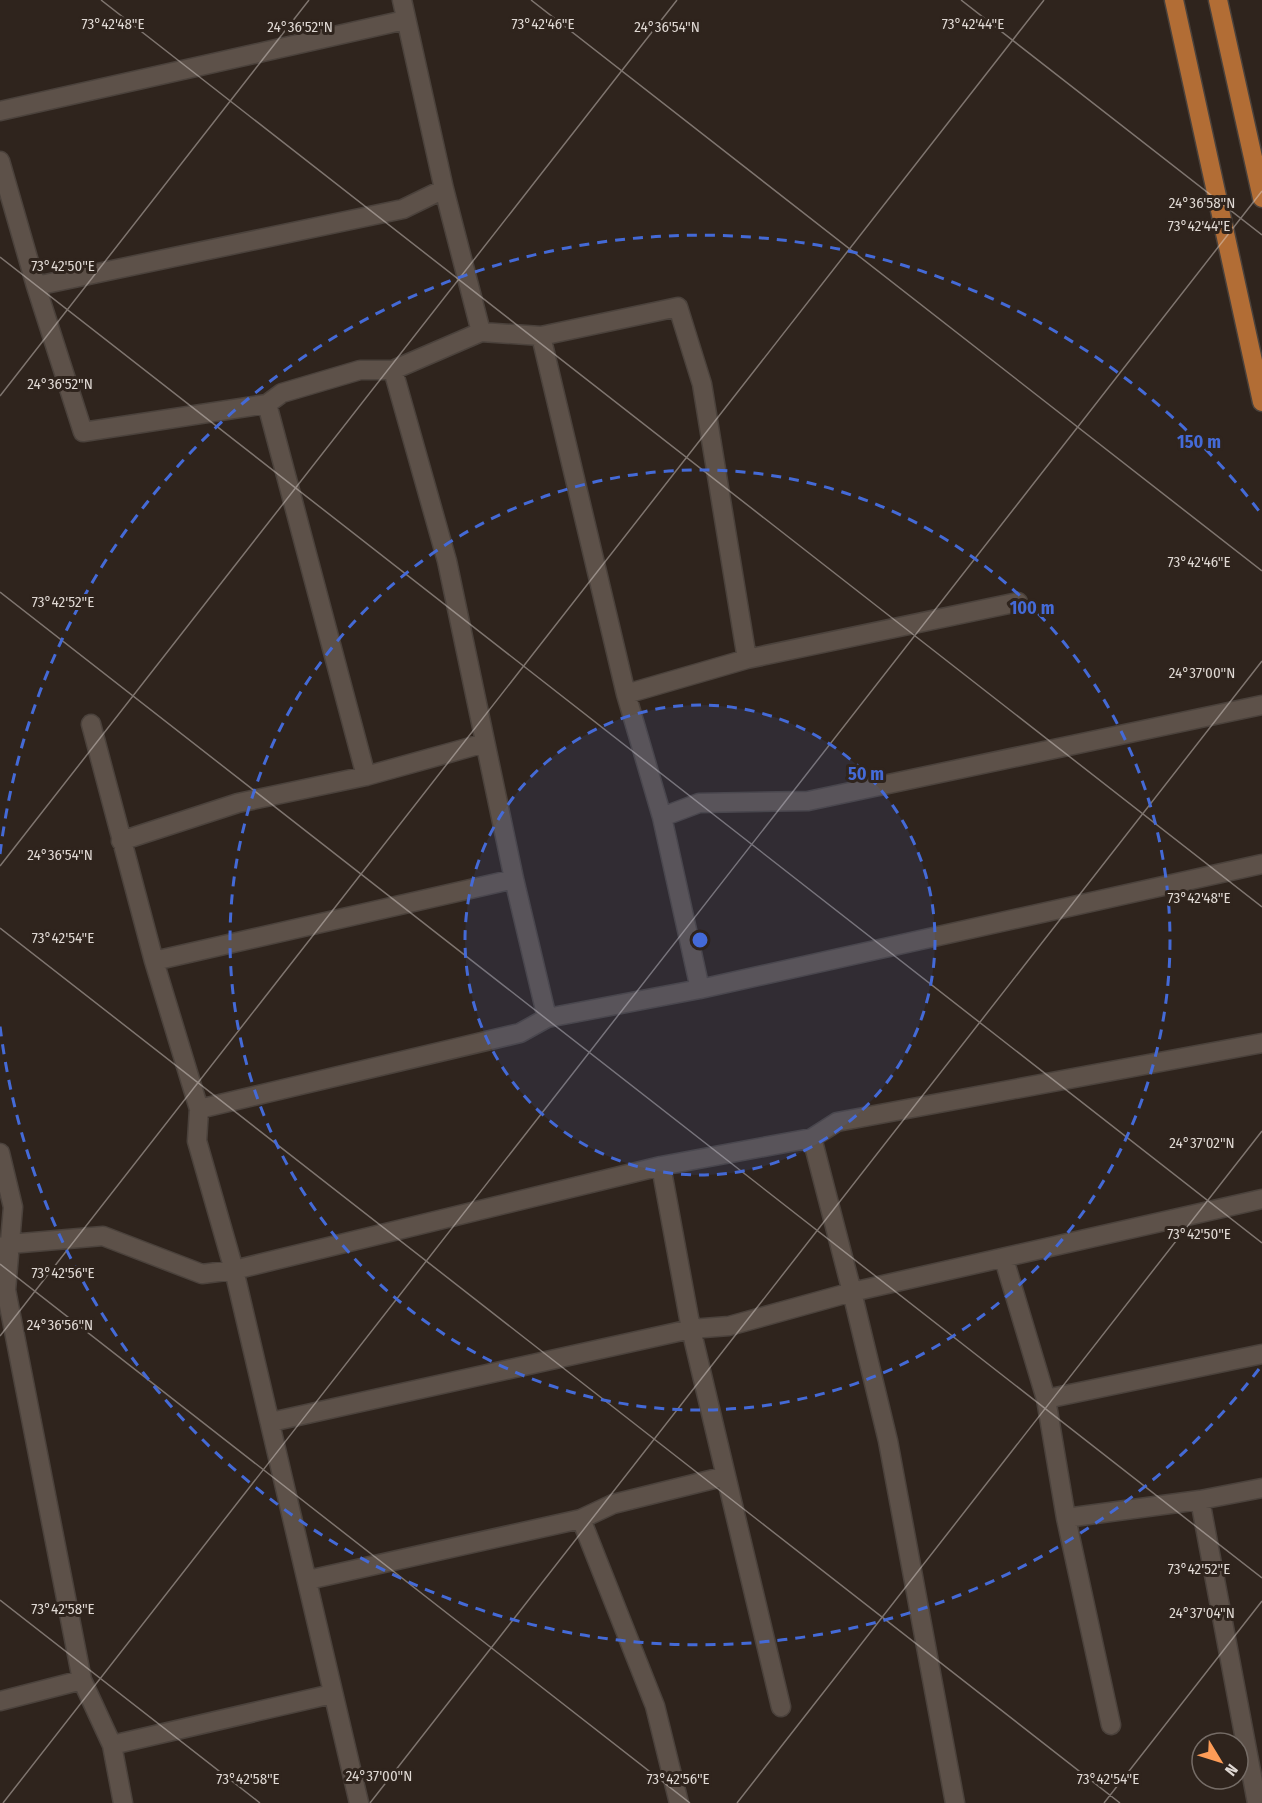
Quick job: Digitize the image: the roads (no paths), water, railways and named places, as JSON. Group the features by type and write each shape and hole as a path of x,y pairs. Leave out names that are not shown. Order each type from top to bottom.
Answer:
{"main road":[{"path":"1174,0 1262,402"},
{"path":"1218,0 1262,198"}],"street":[{"path":"402,0 444,189 481,332"},
{"path":"0,111 405,20"},
{"path":"0,161 36,286 83,432 267,404 282,393 360,370 393,370 481,332 542,336 678,307 702,384 747,659"},
{"path":"36,286 403,208 444,189"},
{"path":"542,336 626,694 662,817 700,989"},
{"path":"393,370 447,561 514,879 547,1018"},
{"path":"267,404 366,776"},
{"path":"626,694 747,659 1018,602"},
{"path":"662,817 699,803 808,801 1262,705"},
{"path":"91,723 154,960 199,1109 197,1140 234,1270 359,1803"},
{"path":"121,841 238,803 366,776 485,743"},
{"path":"199,1109 520,1033 547,1018 700,989 1262,864"},
{"path":"154,960 514,879"},
{"path":"5,1246 103,1236 202,1274 234,1270 661,1166 812,1138 837,1122 1262,1043"},
{"path":"812,1138 888,1441 955,1803"},
{"path":"0,1153 13,1207 5,1246 6,1290 82,1680 112,1745 123,1803"},
{"path":"661,1166 691,1329 781,1707"},
{"path":"271,1422 691,1329 729,1326 852,1292 1262,1199"},
{"path":"1004,1259 1046,1399 1066,1518 1111,1725"},
{"path":"1046,1399 1262,1354"},
{"path":"308,1580 581,1519 613,1504 726,1476"},
{"path":"1066,1518 1200,1500 1262,1488"},
{"path":"1200,1500 1257,1803"},
{"path":"581,1519 655,1706 679,1803"},
{"path":"0,1701 82,1680"},
{"path":"112,1745 333,1694"}]}
